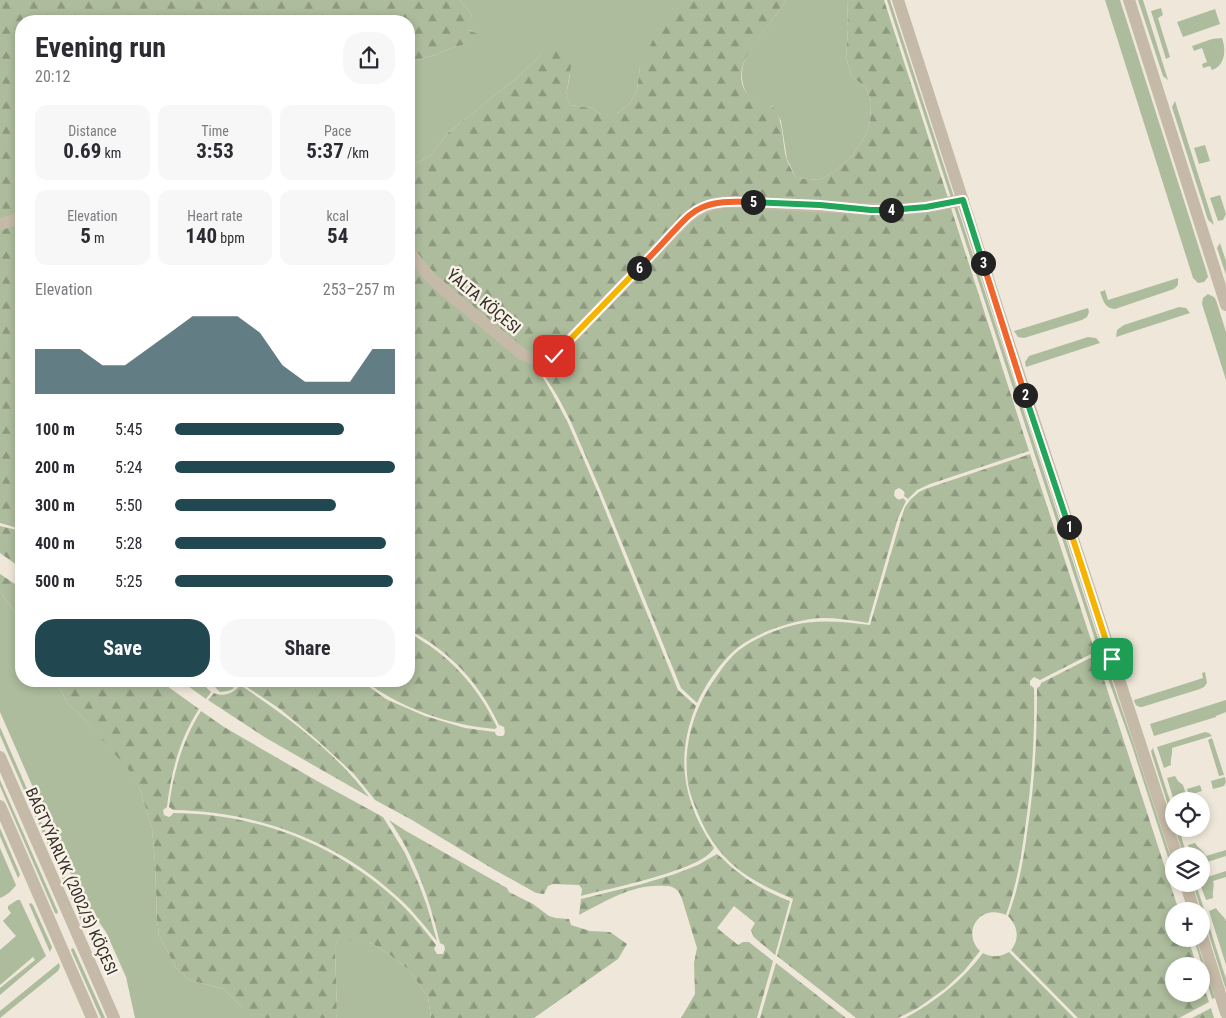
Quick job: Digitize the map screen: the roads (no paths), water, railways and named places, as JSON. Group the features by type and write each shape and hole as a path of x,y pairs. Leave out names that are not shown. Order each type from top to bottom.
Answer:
{"street":[{"path":"898,0 1174,847"},
{"path":"1129,0 1226,305"},
{"name":"ÝALTA KÖÇESI","path":"415,259 442,288 522,354 533,359 543,360 556,354 692,213 704,206 734,202 889,210 926,207 963,200"},
{"path":"0,224 15,220"},
{"name":"BAGTYÝARLYK (2002/5) KÖÇESI","path":"0,757 114,1018"},
{"path":"0,806 92,1018"},
{"path":"54,932 73,924"},
{"path":"1205,947 1226,1013"}]}
